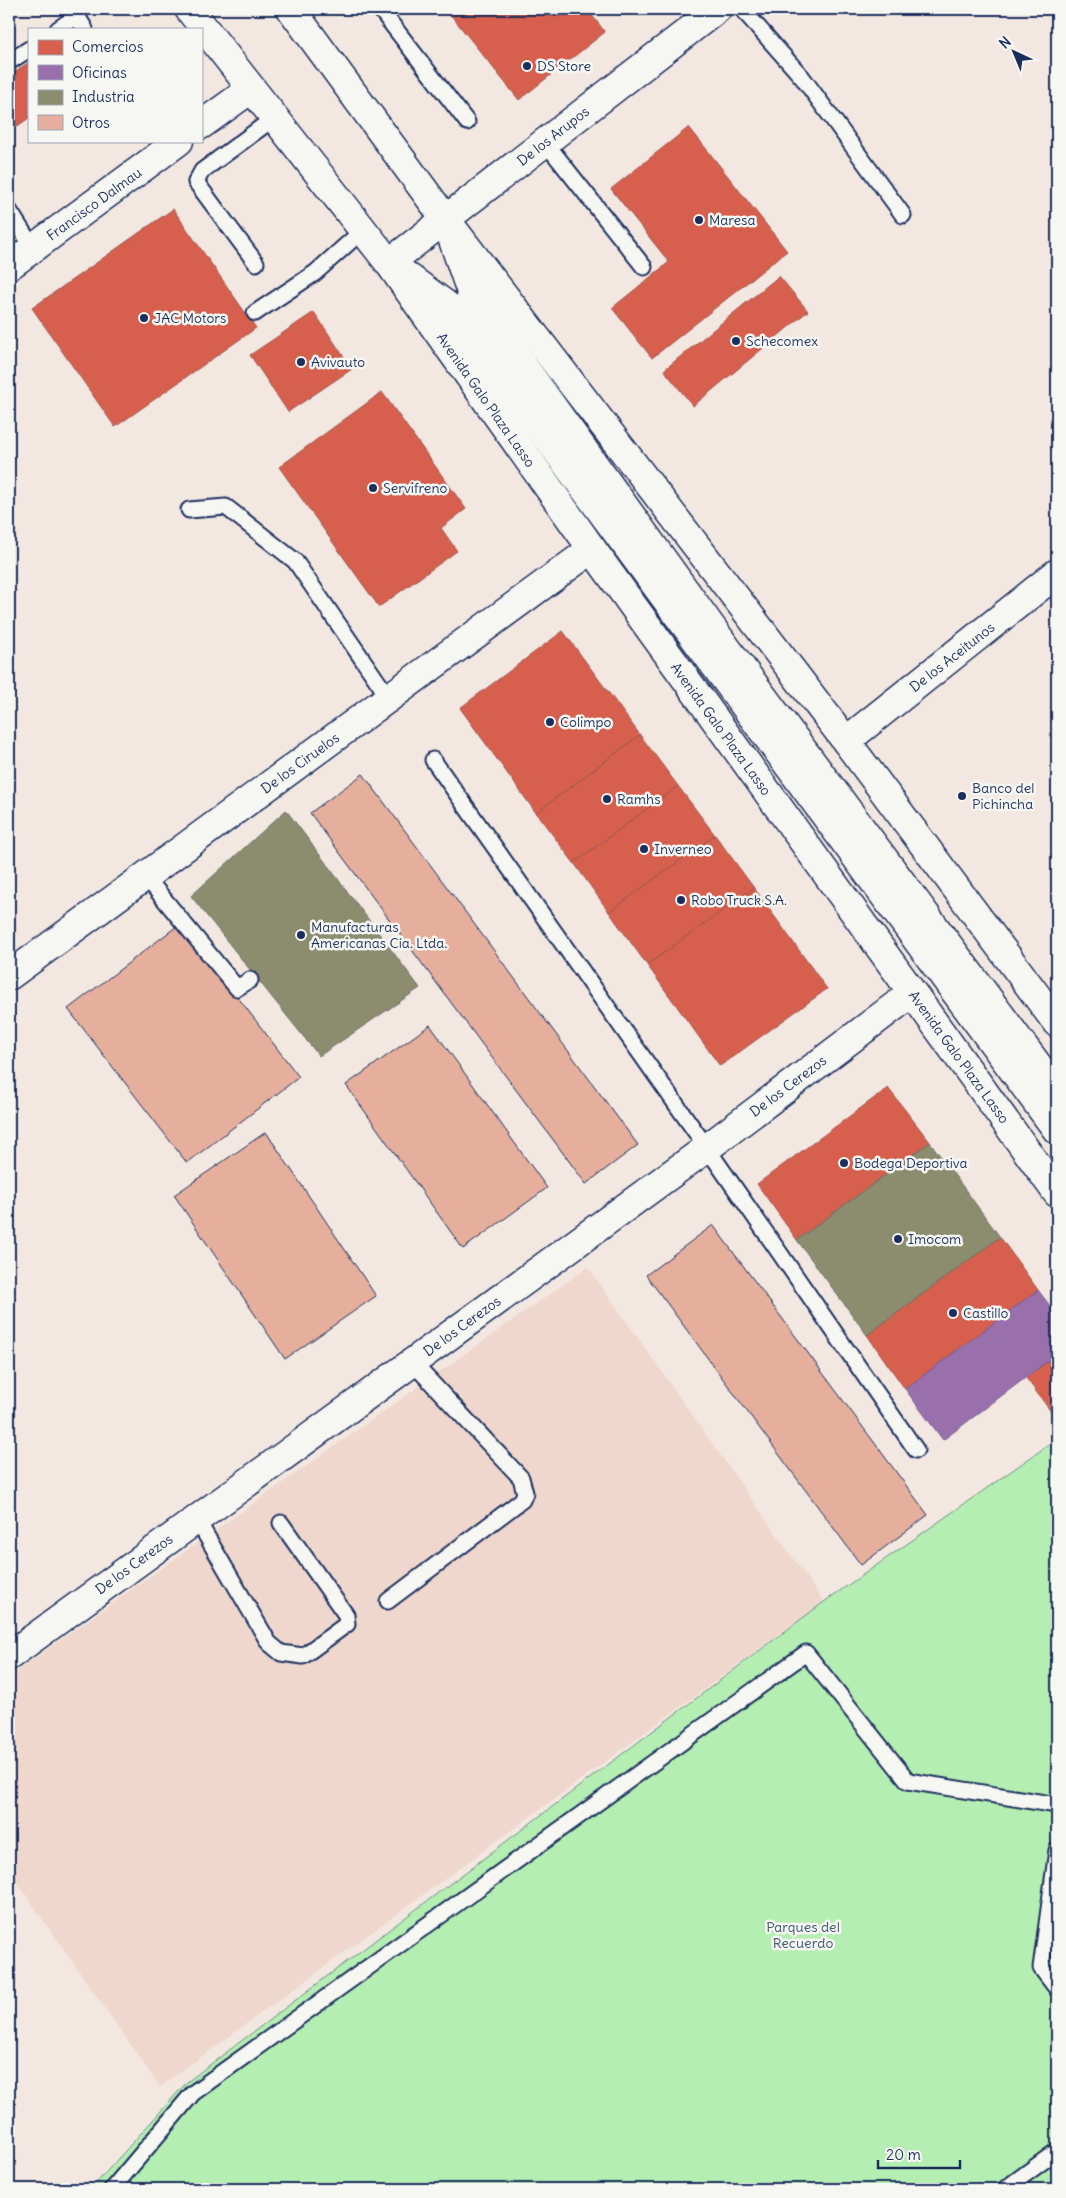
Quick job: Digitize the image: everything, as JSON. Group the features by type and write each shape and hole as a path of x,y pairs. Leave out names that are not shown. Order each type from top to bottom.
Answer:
{"main road":[{"name":"Avenida Galo Plaza Lasso","path":"189,9 390,263 592,549 1057,1193"},
{"path":"291,9 446,220 846,741 1055,1017"},
{"name":"De los Arupos","path":"390,263 717,9"},
{"path":"202,124 251,89"},
{"name":"Francisco Dalmau","path":"9,266 162,146"},
{"path":"446,220 472,295 720,639 1057,1091"},
{"name":"Avenida Galo Plaza Lasso","path":"390,263 453,310 1057,1130"},
{"name":"De los Ciruelos","path":"9,976 592,549"},
{"name":"De los Aceitunos","path":"846,741 1057,573"},
{"name":"De los Cerezos","path":"9,1656 706,1148 912,993"}],"lane":[{"path":"380,9 467,122"},
{"path":"742,9 802,77 903,215"},
{"path":"60,28 82,18"},
{"path":"9,62 28,50"},
{"path":"256,263 196,182 202,171 274,118"},
{"path":"545,142 644,267"},
{"path":"9,210 33,248"},
{"path":"255,313 315,273 364,230"},
{"path":"189,510 226,507 295,561 389,698"},
{"path":"433,760 916,1450"},
{"path":"145,876 237,988 250,980"},
{"path":"388,1601 522,1500 525,1493 521,1478 412,1362"},
{"path":"196,1518 269,1643 281,1654 303,1656 347,1624 346,1615 281,1523"},
{"path":"112,2189 193,2093 806,1653 908,1781 1057,1805"},
{"path":"1057,1850 1040,1968 1057,1990"},
{"path":"1005,2189 1057,2151"}],"shaded area":[{"path":"588,1267 824,1602 160,2087 9,1871 9,1676"}],"green space":[{"name":"Parques del Recuerdo","path":"1057,1439 1057,2189 91,2189 187,2082 824,1602"}],"building: Comercios":[{"name":"DS Store","path":"446,9 587,9 605,32 519,100"},
{"path":"28,63 28,119 9,132 9,76"},
{"name":"Maresa","path":"689,127 787,251 652,358 612,308 669,262 611,189"},
{"name":"JAC Motors","path":"173,209 256,328 115,427 32,308"},
{"name":"Schecomex","path":"779,276 808,311 693,406 664,370"},
{"name":"Avivauto","path":"314,312 352,369 288,412 250,355"},
{"name":"Servifreno","path":"382,392 466,509 441,528 457,551 379,607 279,467"},
{"name":"Colimpo","path":"563,631 640,735 536,813 460,708"},
{"name":"Ramhs","path":"640,735 678,786 574,863 536,813"},
{"name":"Inverneo","path":"678,786 715,835 609,912 574,863"},
{"name":"Robo Truck S.A.","path":"715,835 754,888 647,965 609,912"},
{"path":"754,888 827,989 720,1066 647,965"},
{"name":"Bodega Deportiva","path":"888,1088 930,1142 797,1240 757,1184"},
{"name":"Castillo","path":"1000,1237 1038,1290 905,1389 867,1335"},
{"path":"1057,1354 1057,1409 1052,1413 1026,1378"}],"building: Oficinas":[{"path":"1038,1290 1057,1315 1057,1354 943,1440 905,1389"}],"building: Industria":[{"name":"Manufacturas Americanas Cía. Ltda.","path":"286,810 420,988 319,1056 191,896"},
{"name":"Imocom","path":"930,1142 1000,1237 867,1335 797,1240"}],"building: Otros":[{"path":"363,774 638,1145 586,1184 310,813"},
{"path":"181,923 299,1077 187,1163 68,1009"},
{"path":"430,1025 547,1188 463,1249 346,1085"},
{"path":"266,1132 376,1296 285,1359 174,1195"},
{"path":"713,1225 928,1515 861,1565 646,1275"}],"place":[{"name":"DS Store","path":"527,66"},
{"name":"Maresa","path":"699,220"},
{"name":"JAC Motors","path":"144,318"},
{"name":"Schecomex","path":"736,341"},
{"name":"Avivauto","path":"301,362"},
{"name":"Servifreno","path":"373,488"},
{"name":"Colimpo","path":"550,722"},
{"name":"Banco del Pichincha","path":"962,796"},
{"name":"Ramhs","path":"607,799"},
{"name":"Inverneo","path":"644,849"},
{"name":"Robo Truck S.A.","path":"681,900"},
{"name":"Manufacturas Americanas Cía. Ltda.","path":"301,935"},
{"name":"Bodega Deportiva","path":"844,1163"},
{"name":"Imocom","path":"898,1239"},
{"name":"Castillo","path":"953,1313"}]}
